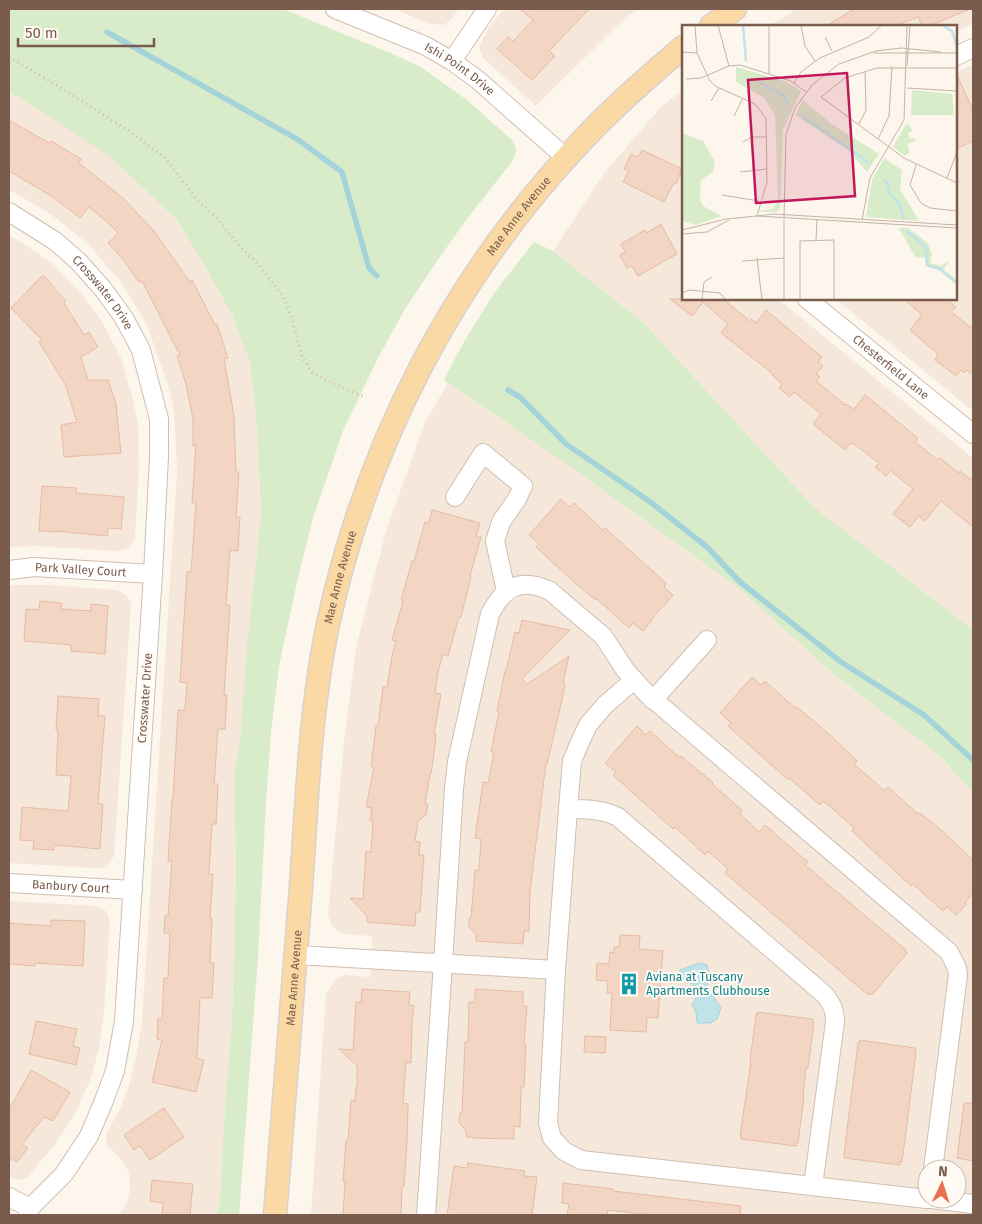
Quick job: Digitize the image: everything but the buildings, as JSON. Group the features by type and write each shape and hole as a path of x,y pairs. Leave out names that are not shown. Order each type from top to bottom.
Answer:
{"main road":[{"path":"713,25 735,9"},
{"name":"Mae Anne Avenue","path":"275,1215 310,761 317,694 330,616 344,559 365,494 390,429 419,370 450,314 484,262 523,208 582,140 631,92 682,49"}],"street":[{"name":"Ishi Point Drive","path":"335,9 426,46 452,61 478,80 566,158"},
{"path":"452,61 487,9"},
{"path":"957,56 973,48"},
{"name":"Crosswater Drive","path":"9,212 55,241 78,261 103,289 124,318 141,350 159,419 153,574 124,1021 115,1071 89,1136 64,1174 29,1211"},
{"name":"Chesterfield Lane","path":"808,300 973,434"},
{"path":"455,497 483,453 523,486 517,499 501,522 494,541 506,591"},
{"name":"Park Valley Court","path":"9,570 34,567 153,574"},
{"path":"426,1215 457,762 490,614 497,601 506,591 518,586 530,585 550,591 603,636 626,670 654,700 949,952 958,975 934,1159"},
{"path":"654,700 707,640"},
{"path":"634,680 605,705 588,725 572,761 556,970 548,1123 552,1138 564,1151 582,1160 917,1198"},
{"path":"568,808 608,812 618,818 825,995 832,1005 835,1022 814,1186"},
{"name":"Banbury Court","path":"9,883 133,890"},
{"path":"296,954 556,970"},
{"path":"9,1197 29,1211"}],"path":[{"path":"9,57 129,131 165,158 198,201 216,217 237,243 257,263 283,296 292,316 302,358 312,372 364,397"}],"shaded area":[{"path":"394,9 459,9 444,25 431,24"},
{"path":"504,9 637,9 619,24 536,106 483,58 480,50 480,45 489,27"},
{"path":"797,9 973,9 973,24 957,31 957,25 771,25"},
{"path":"973,64 973,411 837,300 957,300 957,72"},
{"path":"682,91 682,208 680,221 682,226 682,300 779,300 973,458 973,630 814,507 644,323 553,251 605,172 662,106"},
{"path":"9,92 108,155 176,219 232,315 250,363 257,426 261,515 240,741 234,777 236,870 232,1018 220,1201 216,1215 117,1215 125,1207 130,1190 129,1172 118,1156 108,1147 106,1140 107,1132 120,1109 129,1086 142,1021 177,472 174,410 168,385 146,323 123,285 89,245 65,225 43,209 9,190"},
{"path":"9,235 53,264 82,294 101,320 121,358 138,423 139,469 135,538 128,548 118,551 34,546 9,547"},
{"path":"448,383 568,465 737,587 835,675 941,757 973,793 973,1215 311,1215 326,993 337,979 344,975 370,977 372,936 343,934 332,926 328,915 344,742 356,648 386,531 425,422"},
{"path":"50,585 117,590 126,595 131,604 114,856 106,867 9,863 9,586"},
{"path":"9,901 97,906 107,912 110,922 104,1012 99,1048 91,1078 75,1114 55,1144 27,1178 18,1180 9,1177"}],"green space":[{"path":"9,9 283,9 421,67 467,100 513,141 516,149 514,159 467,219 405,309 379,356 343,431 313,518 279,666 271,733 258,957 239,1215 216,1215 220,1201 232,1018 236,870 234,777 240,741 247,647 261,515 257,426 250,363 232,315 176,219 108,155 9,92"},
{"path":"534,242 553,251 644,323 814,507 973,630 973,793 941,757 835,675 737,587 568,465 444,379 494,293"}],"water":[{"path":"699,963 707,965 710,975 707,987 721,1008 717,1019 710,1023 697,1023 696,1012 692,1005 696,998 696,987 681,978 680,970"}],"waterway":[{"path":"107,32 297,139 342,172 369,268 377,276"},
{"path":"508,390 520,397 566,444 649,501 707,547 740,582 841,662 924,715 973,760"}],"place":[{"name":"Aviana at Tuscany Apartments Clubhouse","path":"629,984"}]}
